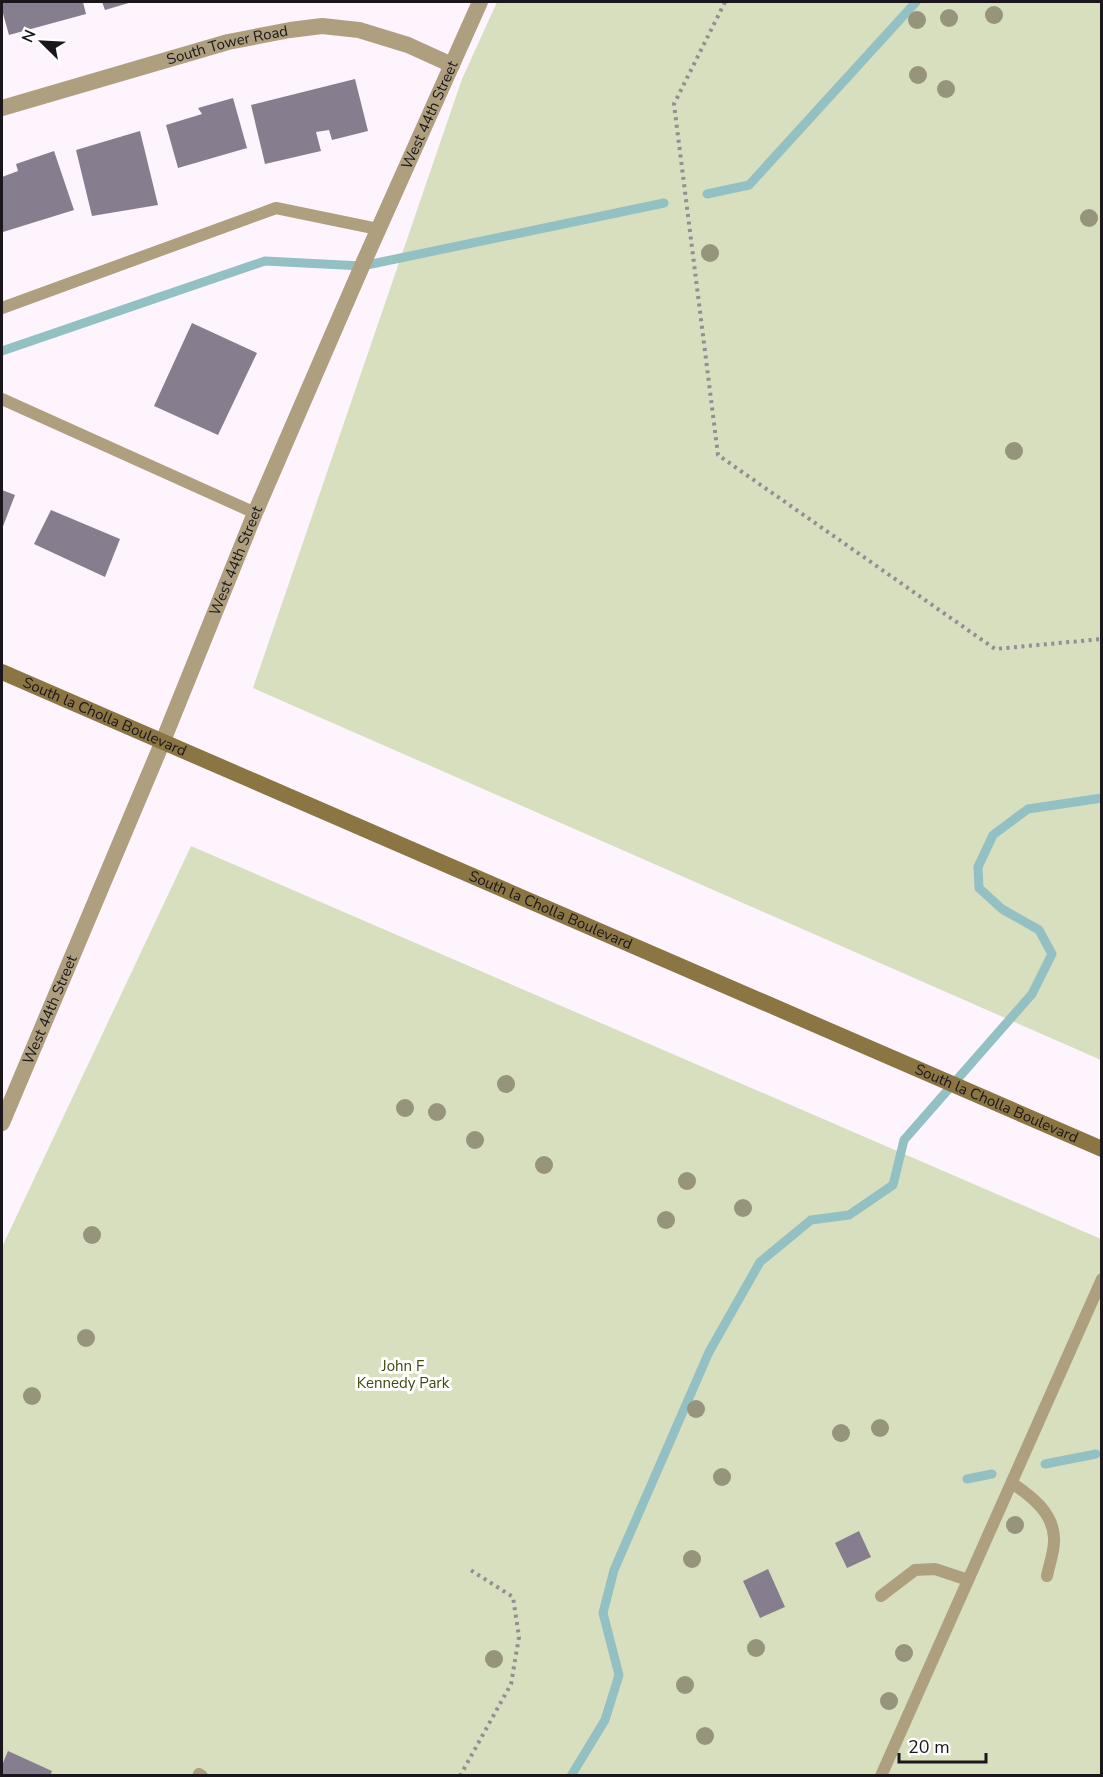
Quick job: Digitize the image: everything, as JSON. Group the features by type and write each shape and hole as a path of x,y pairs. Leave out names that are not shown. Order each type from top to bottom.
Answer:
{"main road":[{"name":"South la Cholla Boulevard","path":"2,672 1101,1149"}],"street":[{"name":"West 44th Street","path":"2,1123 163,741 255,513 378,229 480,2"},
{"name":"South Tower Road","path":"2,108 228,42 322,26 359,30 408,45 452,65"}],"lane":[{"path":"2,308 276,208 378,229"},
{"path":"2,399 255,513"},
{"path":"881,1776 1101,1279"},
{"path":"1012,1483 1036,1500 1049,1519 1054,1539 1047,1576"},
{"path":"880,1596 915,1570 935,1569 968,1580"}],"path":[{"path":"725,2 674,104 718,454 995,650 1101,639"},
{"path":"460,1776 511,1684 519,1637 513,1596 469,1569"}],"green space":[{"path":"497,2 1101,2 1101,1060 253,688 462,79"},
{"name":"John F Kennedy Park","path":"191,846 1101,1239 1101,1775 2,1776 2,1247"}],"building":[{"path":"2,2 83,2 86,14 9,35"},
{"path":"102,2 132,2 105,10"},
{"path":"355,79 368,131 332,140 329,130 316,132 321,151 265,164 251,105"},
{"path":"233,98 247,148 178,168 166,125 202,114 198,108"},
{"path":"140,131 158,205 92,216 76,150"},
{"path":"54,151 74,210 3,232 2,177 18,171 16,164"},
{"path":"192,323 257,353 218,435 154,406"},
{"path":"2,490 15,495 2,529"},
{"path":"51,510 120,539 105,577 34,544"},
{"path":"859,1531 871,1557 847,1568 835,1543"},
{"path":"768,1569 785,1607 760,1618 743,1581"},
{"path":"8,1751 52,1771 50,1776 2,1776 2,1765"}],"waterway":[{"path":"707,194 749,185 916,2"},
{"path":"2,351 265,261 362,266 664,203"},
{"path":"571,1776 605,1720 619,1675 603,1613 614,1570 709,1352 760,1262 811,1220 849,1215 893,1185 904,1140 1032,994 1052,954 1039,930 1002,909 979,888 978,867 993,835 1028,809 1102,798"},
{"path":"1045,1464 1096,1454"},
{"path":"967,1479 992,1474"}]}
